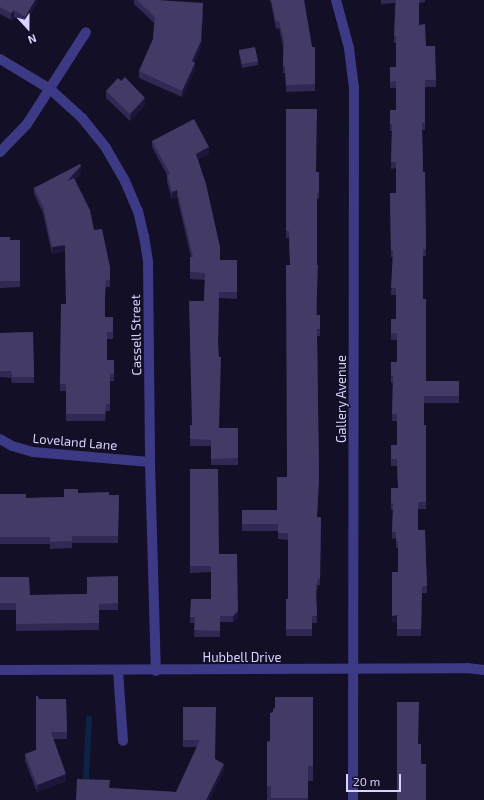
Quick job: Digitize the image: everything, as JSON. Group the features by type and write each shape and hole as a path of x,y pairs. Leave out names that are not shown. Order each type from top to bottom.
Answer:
{"street":[{"name":"Gallery Avenue","path":"336,0 349,48 354,87 354,800"},
{"path":"0,152 27,124 86,32"},
{"name":"Cassell Street","path":"0,59 50,89 82,118 106,148 125,181 139,218 148,262 150,462 156,671"},
{"name":"Loveland Lane","path":"0,439 12,446 33,452 150,462"},
{"name":"Hubbell Drive","path":"0,670 156,671 467,668 484,670"},
{"path":"118,670 123,741"}],"building":[{"path":"0,0 35,0 25,17 14,10 11,13 0,7"},
{"path":"137,0 203,3 201,41 192,61 195,63 182,91 139,71 153,39 155,17"},
{"path":"271,0 304,0 312,47 315,47 315,84 286,85 285,66 283,66 284,41 279,21 276,22"},
{"path":"396,0 419,0 419,25 425,24 426,46 435,46 436,80 425,80 425,123 422,123 423,172 425,172 426,249 423,249 423,299 426,299 426,381 459,381 459,396 424,396 424,425 426,425 426,502 418,502 418,530 425,530 427,586 422,586 421,629 397,629 397,615 392,616 392,572 398,572 398,541 396,541 396,532 392,532 393,503 391,503 391,488 398,488 397,459 391,459 391,445 397,445 397,414 392,414 393,376 391,376 391,362 397,362 397,333 391,334 391,319 396,319 396,288 391,288 393,250 391,250 390,193 396,193 396,162 391,162 392,124 390,124 390,110 396,110 396,81 390,82 390,67 396,67 396,36 394,36"},
{"path":"255,47 258,61 242,64 239,50"},
{"path":"125,77 145,98 130,114 106,91 118,78 121,81"},
{"path":"286,109 317,109 316,172 319,172 319,192 317,193 318,265 316,315 320,315 320,329 317,329 319,475 317,517 321,517 320,578 318,578 316,587 317,616 312,616 312,629 286,629 286,599 288,599 288,533 278,533 278,524 242,524 242,510 277,510 277,477 287,477 286,265 290,265 289,231 286,231"},
{"path":"194,119 209,147 196,154 206,184 220,247 220,260 237,260 237,292 219,292 218,343 219,357 221,357 219,428 238,428 238,458 211,459 211,440 190,439 190,425 192,425 189,301 204,301 205,273 190,272 190,257 193,257 177,190 172,192 167,175 170,174 152,141"},
{"path":"80,164 81,166 67,181 74,178 90,210 94,230 102,229 110,267 110,280 106,280 105,290 105,317 113,317 113,332 107,332 107,360 114,360 114,374 110,374 110,404 106,404 105,414 66,414 66,384 60,384 61,304 66,304 65,245 52,247 43,206 34,188"},
{"path":"0,237 10,237 10,240 20,240 20,281 0,281"},
{"path":"33,332 34,377 12,377 11,371 0,371 0,333"},
{"path":"190,469 218,469 219,554 237,554 238,611 233,616 220,616 220,631 194,630 195,617 190,617 191,599 211,599 211,566 190,566"},
{"path":"64,489 78,489 78,493 109,492 109,495 119,495 118,536 72,536 72,541 50,542 50,537 0,537 0,494 26,494 26,498 64,497"},
{"path":"118,576 118,603 99,604 99,623 16,624 16,603 0,603 0,577 29,577 30,595 87,594 87,577"},
{"path":"36,696 38,696 39,699 66,699 67,732 51,732 66,774 37,785 25,754 36,750"},
{"path":"275,697 313,697 313,766 308,766 308,798 271,798 271,786 267,786 267,741 270,742 270,713 273,712 273,709 275,708"},
{"path":"397,702 419,702 418,744 421,744 421,764 426,764 426,800 397,800"},
{"path":"183,707 216,707 215,759 224,764 206,800 76,800 77,779 110,780 109,788 176,792 200,740 183,740"}],"waterway":[{"path":"85,800 89,719"}]}
